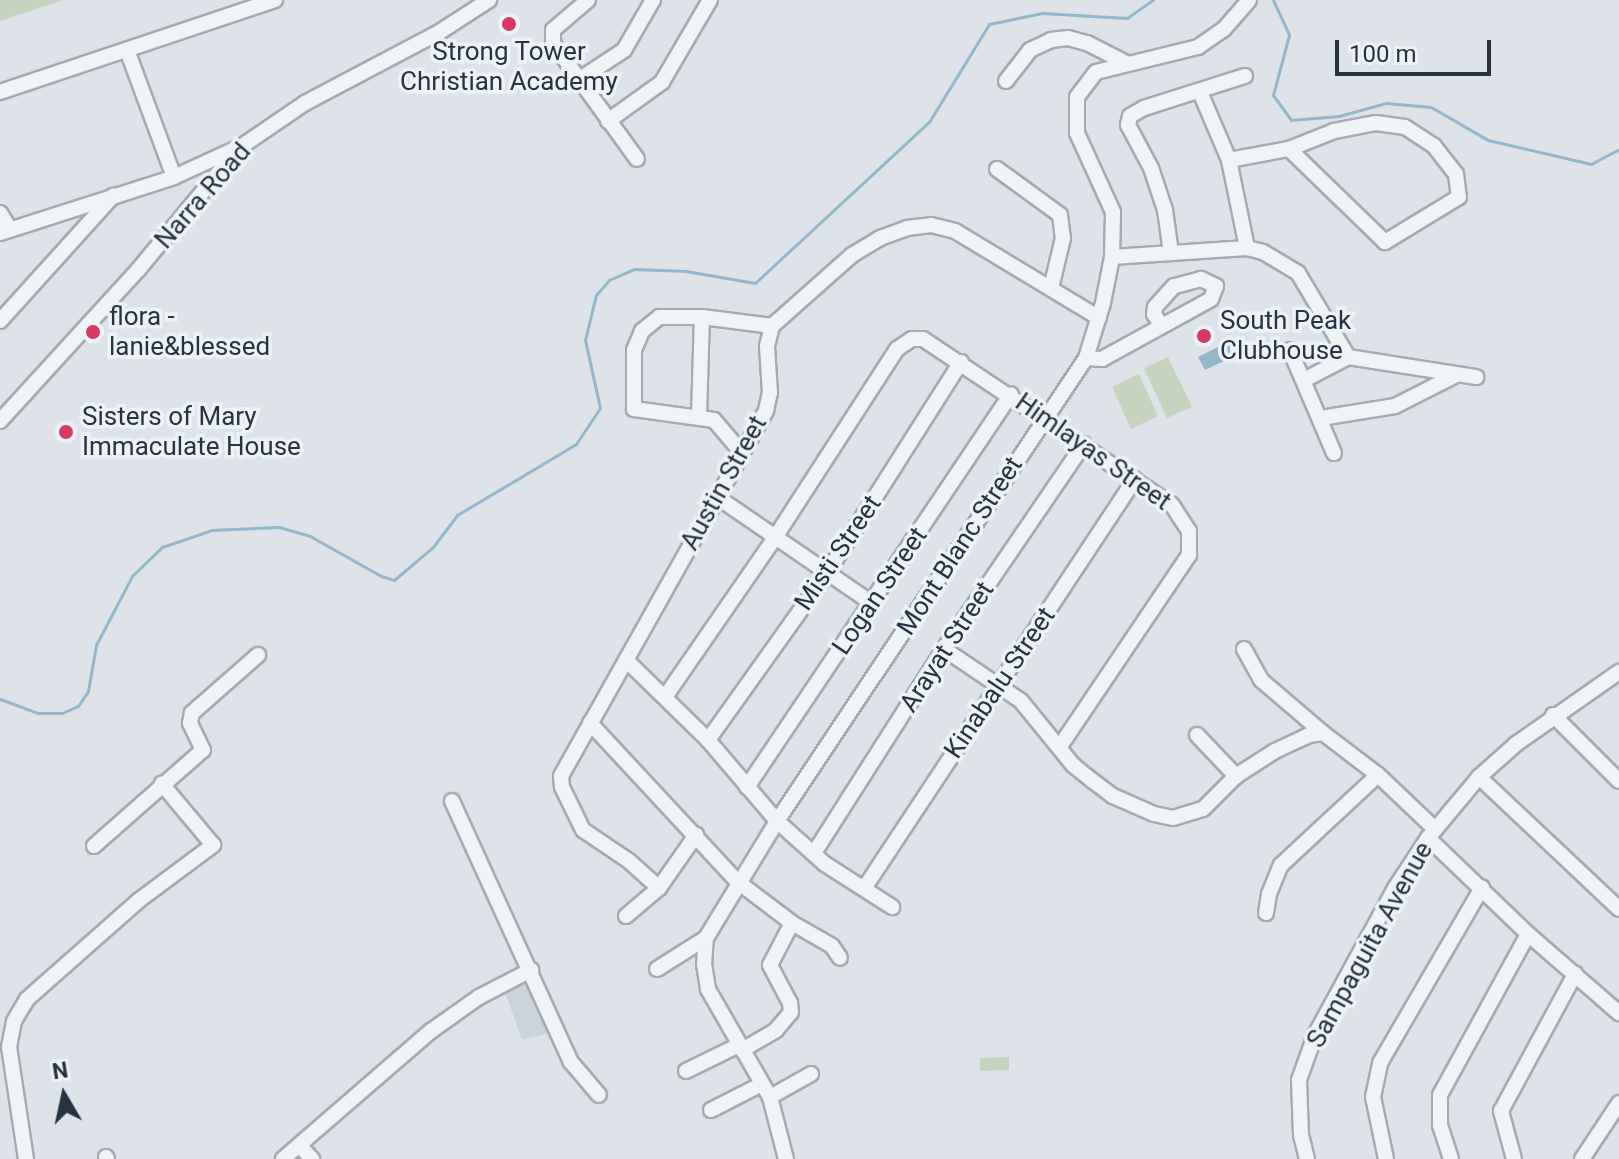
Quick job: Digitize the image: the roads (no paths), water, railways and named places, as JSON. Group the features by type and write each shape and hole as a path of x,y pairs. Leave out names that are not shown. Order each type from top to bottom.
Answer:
{"street":[{"path":"0,92 275,0"},
{"name":"Narra Road","path":"0,421 138,270 239,148 305,103 438,33 489,0"},
{"path":"588,0 553,30 551,36 637,159"},
{"path":"580,79 624,50 653,0"},
{"path":"608,121 662,82 710,0"},
{"name":"Mont Blanc Street","path":"786,1159 766,1090 708,989 704,965 706,938 777,821 1086,358 1099,318 1112,257 1113,212 1110,199 1077,133 1074,114 1077,97 1096,72 1198,47 1224,29 1249,0"},
{"path":"1006,81 1030,50 1051,40 1068,38 1087,43 1126,63"},
{"path":"127,50 174,177"},
{"path":"1171,253 1165,210 1151,168 1128,125 1130,116 1144,108 1245,76"},
{"path":"1200,92 1229,160 1247,248"},
{"path":"1229,160 1289,149 1334,131 1376,123 1405,127 1434,146 1456,174 1459,197 1385,242 1289,149"},
{"path":"0,213 5,231 174,177 239,148"},
{"path":"997,169 1060,215 1063,238 1051,288"},
{"path":"0,321 113,196"},
{"path":"742,453 719,424 699,416 641,413 634,409 634,350 650,322 673,315 772,326 852,255 907,228 931,225 955,231 1099,318"},
{"path":"1112,257 1247,248 1285,262 1298,273 1348,357"},
{"path":"699,416 702,317"},
{"path":"1086,358 1102,359 1161,325"},
{"name":"Austin Street","path":"659,888 629,861 583,830 562,787 564,767 770,399 767,346 772,326"},
{"name":"Himlayas Street","path":"665,697 903,343 923,339 1045,417 1184,517 1191,542 1189,555 1060,746"},
{"path":"1290,350 1306,379 1334,453"},
{"path":"1306,379 1348,357 1476,377"},
{"name":"Misti Street","path":"708,740 827,573 961,362"},
{"path":"1321,418 1395,406 1457,374"},
{"name":"Logan Street","path":"747,787 1011,394"},
{"name":"Arayat Street","path":"814,853 944,649 1084,444"},
{"name":"Kinabalu Street","path":"865,887 1135,479"},
{"path":"717,497 872,603"},
{"path":"944,649 1000,683 1043,723 1073,765 1113,796 1154,814 1173,818 1203,809 1236,776 1296,740 1323,733"},
{"path":"1244,649 1261,680 1378,775 1528,934 1619,1013"},
{"path":"94,846 203,750 190,723 192,713 258,655"},
{"path":"626,660 708,740 777,821 814,853 892,907"},
{"name":"Sampaguita Avenue","path":"1307,1159 1298,1103 1299,1080 1315,1035 1395,888 1431,833 1479,777 1553,715 1619,672"},
{"path":"1553,715 1619,781"},
{"path":"590,723 738,882 792,923 832,946 840,958"},
{"path":"1197,735 1236,776"},
{"path":"1266,913 1269,894 1281,865 1378,775"},
{"path":"1479,777 1619,909"},
{"path":"26,1159 9,1047 14,1021 27,999 138,901 213,845 162,784"},
{"path":"452,801 571,1062 599,1095"},
{"path":"626,916 659,888 696,835"},
{"path":"1386,1159 1373,1097 1380,1063 1482,888"},
{"path":"686,1071 776,1030 791,1012 790,1003 770,965 792,923"},
{"path":"1451,1159 1440,1125 1440,1095 1528,934"},
{"path":"657,969 706,938"},
{"path":"283,1159 431,1031 479,997 531,970"},
{"path":"1514,1159 1501,1111 1575,974"},
{"path":"711,1110 811,1074"},
{"path":"1582,1159 1619,1103"},
{"path":"300,1146 312,1159"}],"water":[{"path":"1232,340 1239,354 1205,370 1198,357"}],"waterway":[{"path":"0,699 38,713 62,713 78,706 88,691 96,645 132,576 162,547 212,530 279,527 310,536 381,576 394,580 433,547 457,515 576,444 600,408 585,340 596,295 609,280 634,269 686,271 755,283 929,122 989,24 1042,13 1127,18 1153,0"},
{"path":"1273,0 1289,35 1273,95 1291,120 1339,116 1386,103 1431,107 1488,140 1591,164 1619,149"}],"place":[{"name":"Strong Tower Christian Academy","path":"509,24"},
{"name":"flora - lanie&blessed","path":"93,332"},
{"name":"South Peak Clubhouse","path":"1204,336"},
{"name":"Sisters of Mary Immaculate House","path":"66,432"}]}
